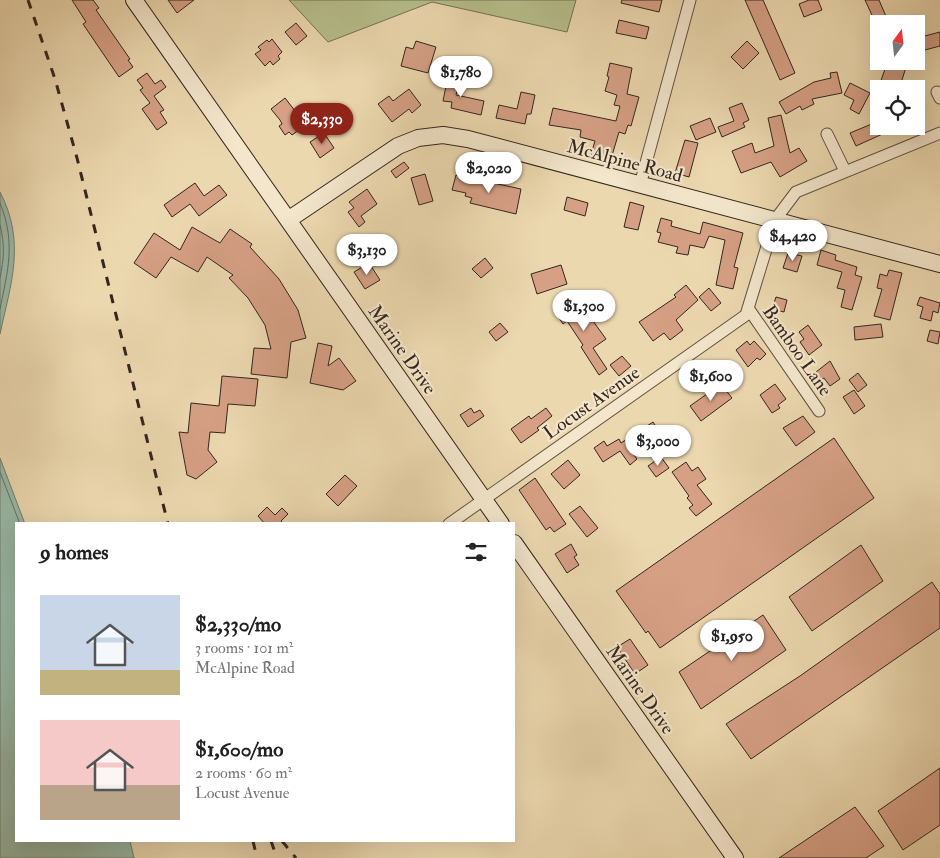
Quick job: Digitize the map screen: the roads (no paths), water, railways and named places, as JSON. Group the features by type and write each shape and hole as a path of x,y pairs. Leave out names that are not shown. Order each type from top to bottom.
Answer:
{"main road":[{"name":"Marine Drive","path":"134,0 500,522"},
{"name":"McAlpine Road","path":"288,220 398,146 418,138 443,135 468,139 940,264"},
{"name":"Marine Drive","path":"515,543 735,858"}],"street":[{"path":"640,184 690,0"},
{"name":"Locust Avenue","path":"452,522 746,315 775,220 796,192 940,133"},
{"path":"827,134 846,172"},
{"name":"Bamboo Lane","path":"748,308 819,411"}],"water":[{"path":"0,192 13,228 14,263 0,334"},
{"path":"0,458 24,522 15,522 15,842 130,842 134,858 0,858"}],"railway":[{"path":"28,0 55,79 77,158 168,522"},
{"path":"253,842 257,858"},
{"path":"271,842 277,858"},
{"path":"283,842 296,858"}]}
